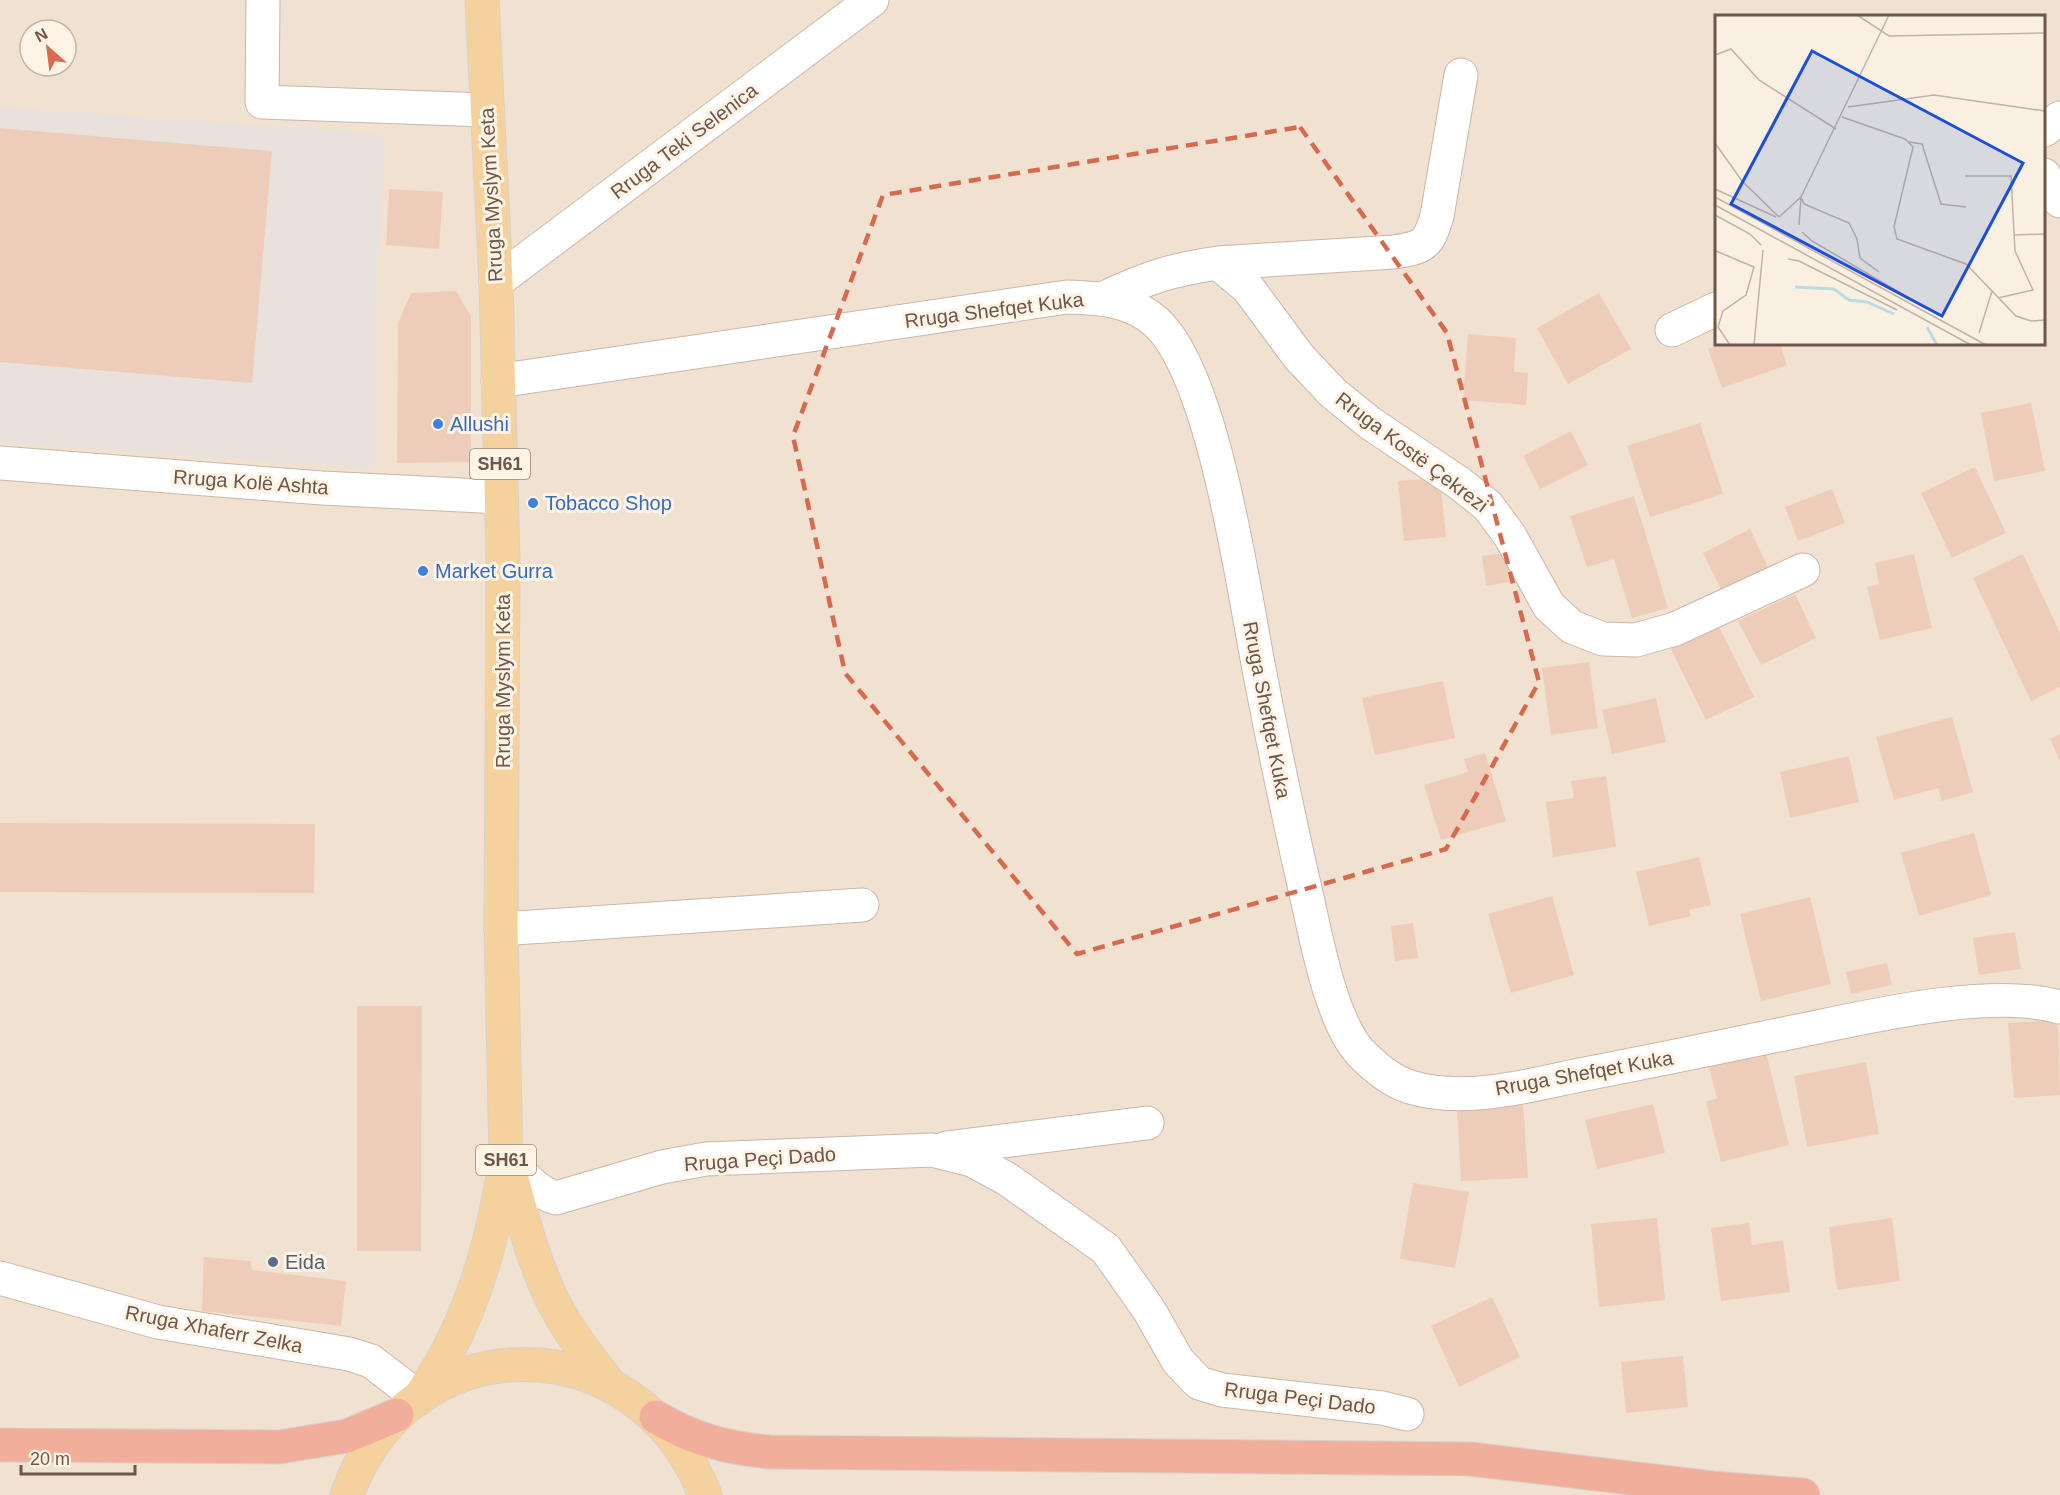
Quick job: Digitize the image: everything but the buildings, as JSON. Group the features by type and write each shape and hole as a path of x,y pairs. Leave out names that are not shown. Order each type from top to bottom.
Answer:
{"highway":[{"path":"0,1445 279,1447 346,1436 408,1407"},
{"path":"656,1417 719,1446 769,1452 1470,1459 1713,1488 1803,1495"}],"main road":[{"name":"Rruga Myslym Keta","path":"482,0 496,282 503,586 501,929 506,1157"},
{"name":"SH61","path":"506,1157 536,1260 552,1298 584,1352 610,1384"},
{"name":"SH61","path":"408,1407 448,1352 469,1304 498,1211 506,1157"},
{"path":"351,1486 378,1436 408,1407 443,1384 490,1368 512,1365 564,1368 610,1384 636,1400 674,1437 692,1464 705,1495"}],"street":[{"path":"263,0 262,102 487,110"},
{"name":"Rruga Teki Selenica","path":"496,282 872,0"},
{"path":"1104,298 1173,269 1218,263 1394,252 1420,248 1430,237 1437,216 1461,75"},
{"path":"2045,129 2060,118"},
{"path":"2045,177 2060,201"},
{"name":"Rruga Kostë Çekrezi","path":"1218,263 1248,288 1299,357 1333,393 1370,423 1459,483 1488,506 1510,536 1549,606 1572,627 1603,639 1636,640 1675,629 1803,570"},
{"name":"Rruga Shefqet Kuka","path":"498,381 1066,297 1104,298 1133,306 1156,322 1176,346 1207,421 1284,796 1325,972 1338,1012 1356,1047 1378,1070 1409,1087 1453,1094 1523,1087 1929,1007 2037,1001 2060,1007"},
{"path":"1672,330 1715,309"},
{"name":"Rruga Kolë Ashta","path":"0,463 322,488 501,497"},
{"path":"501,929 862,905"},
{"name":"Rruga Peçi Dado","path":"506,1157 530,1184 548,1196 556,1198 662,1167 706,1159 932,1150 1147,1123"},
{"name":"Rruga Peçi Dado","path":"932,1150 972,1160 1007,1179 1106,1249 1149,1310 1178,1361 1199,1383 1222,1390 1382,1408 1407,1414"},
{"name":"Rruga Xhaferr Zelka","path":"0,1278 158,1322 349,1354 371,1361 408,1407"}],"highlighted area":[{"path":"1300,127 1447,333 1539,682 1446,849 1077,954 845,673 793,436 883,195"}],"shaded area":[{"path":"0,0 2060,0 2060,1495 0,1495"},
{"path":"0,107 386,134 377,278 374,469 0,442"}],"place":[{"name":"Allushi","path":"438,424"},
{"name":"Tobacco Shop","path":"533,503"},
{"name":"Market Gurra","path":"423,571"},
{"name":"Eida","path":"273,1262"}]}
